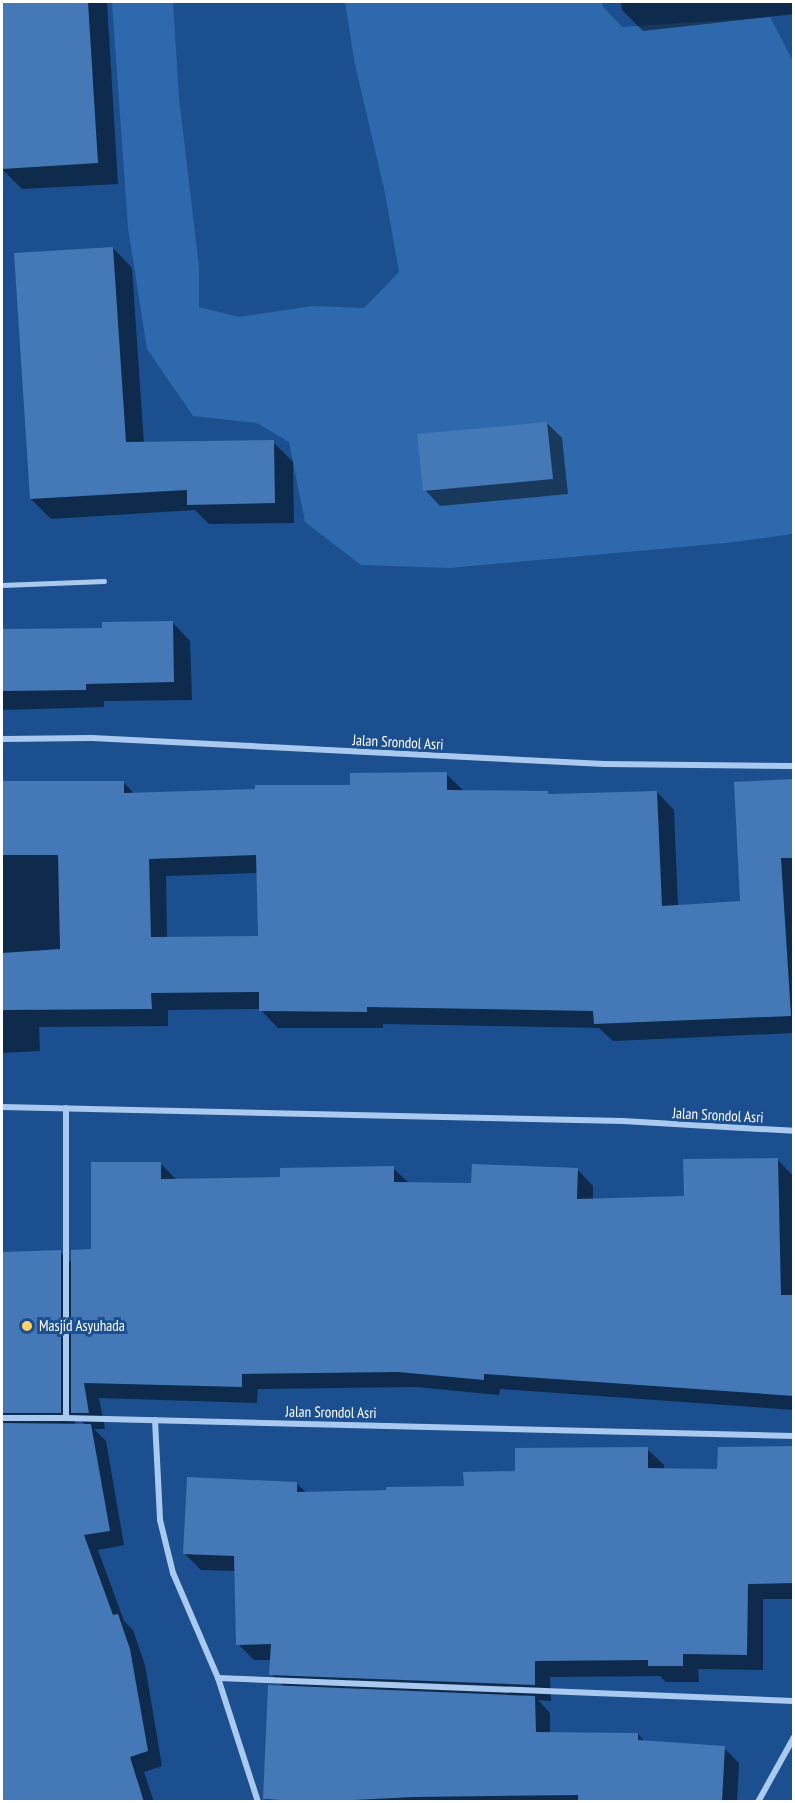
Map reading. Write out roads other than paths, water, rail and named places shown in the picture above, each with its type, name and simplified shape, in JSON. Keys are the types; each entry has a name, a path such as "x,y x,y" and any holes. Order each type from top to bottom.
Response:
{"street":[{"name":"Jalan Srondol Asri","path":"2,739 92,738 604,764 794,766"},
{"name":"Jalan Srondol Asri","path":"2,1107 623,1121 794,1131"},
{"path":"66,1108 66,1418"},
{"name":"Jalan Srondol Asri","path":"2,1418 794,1436"},
{"path":"155,1420 160,1520 173,1573 218,1678 258,1802"},
{"path":"218,1678 794,1701"},
{"path":"758,1802 794,1737"}],"lane":[{"path":"2,585 104,581"}],"place":[{"name":"Masjid Asyuhada","path":"27,1326"}]}
